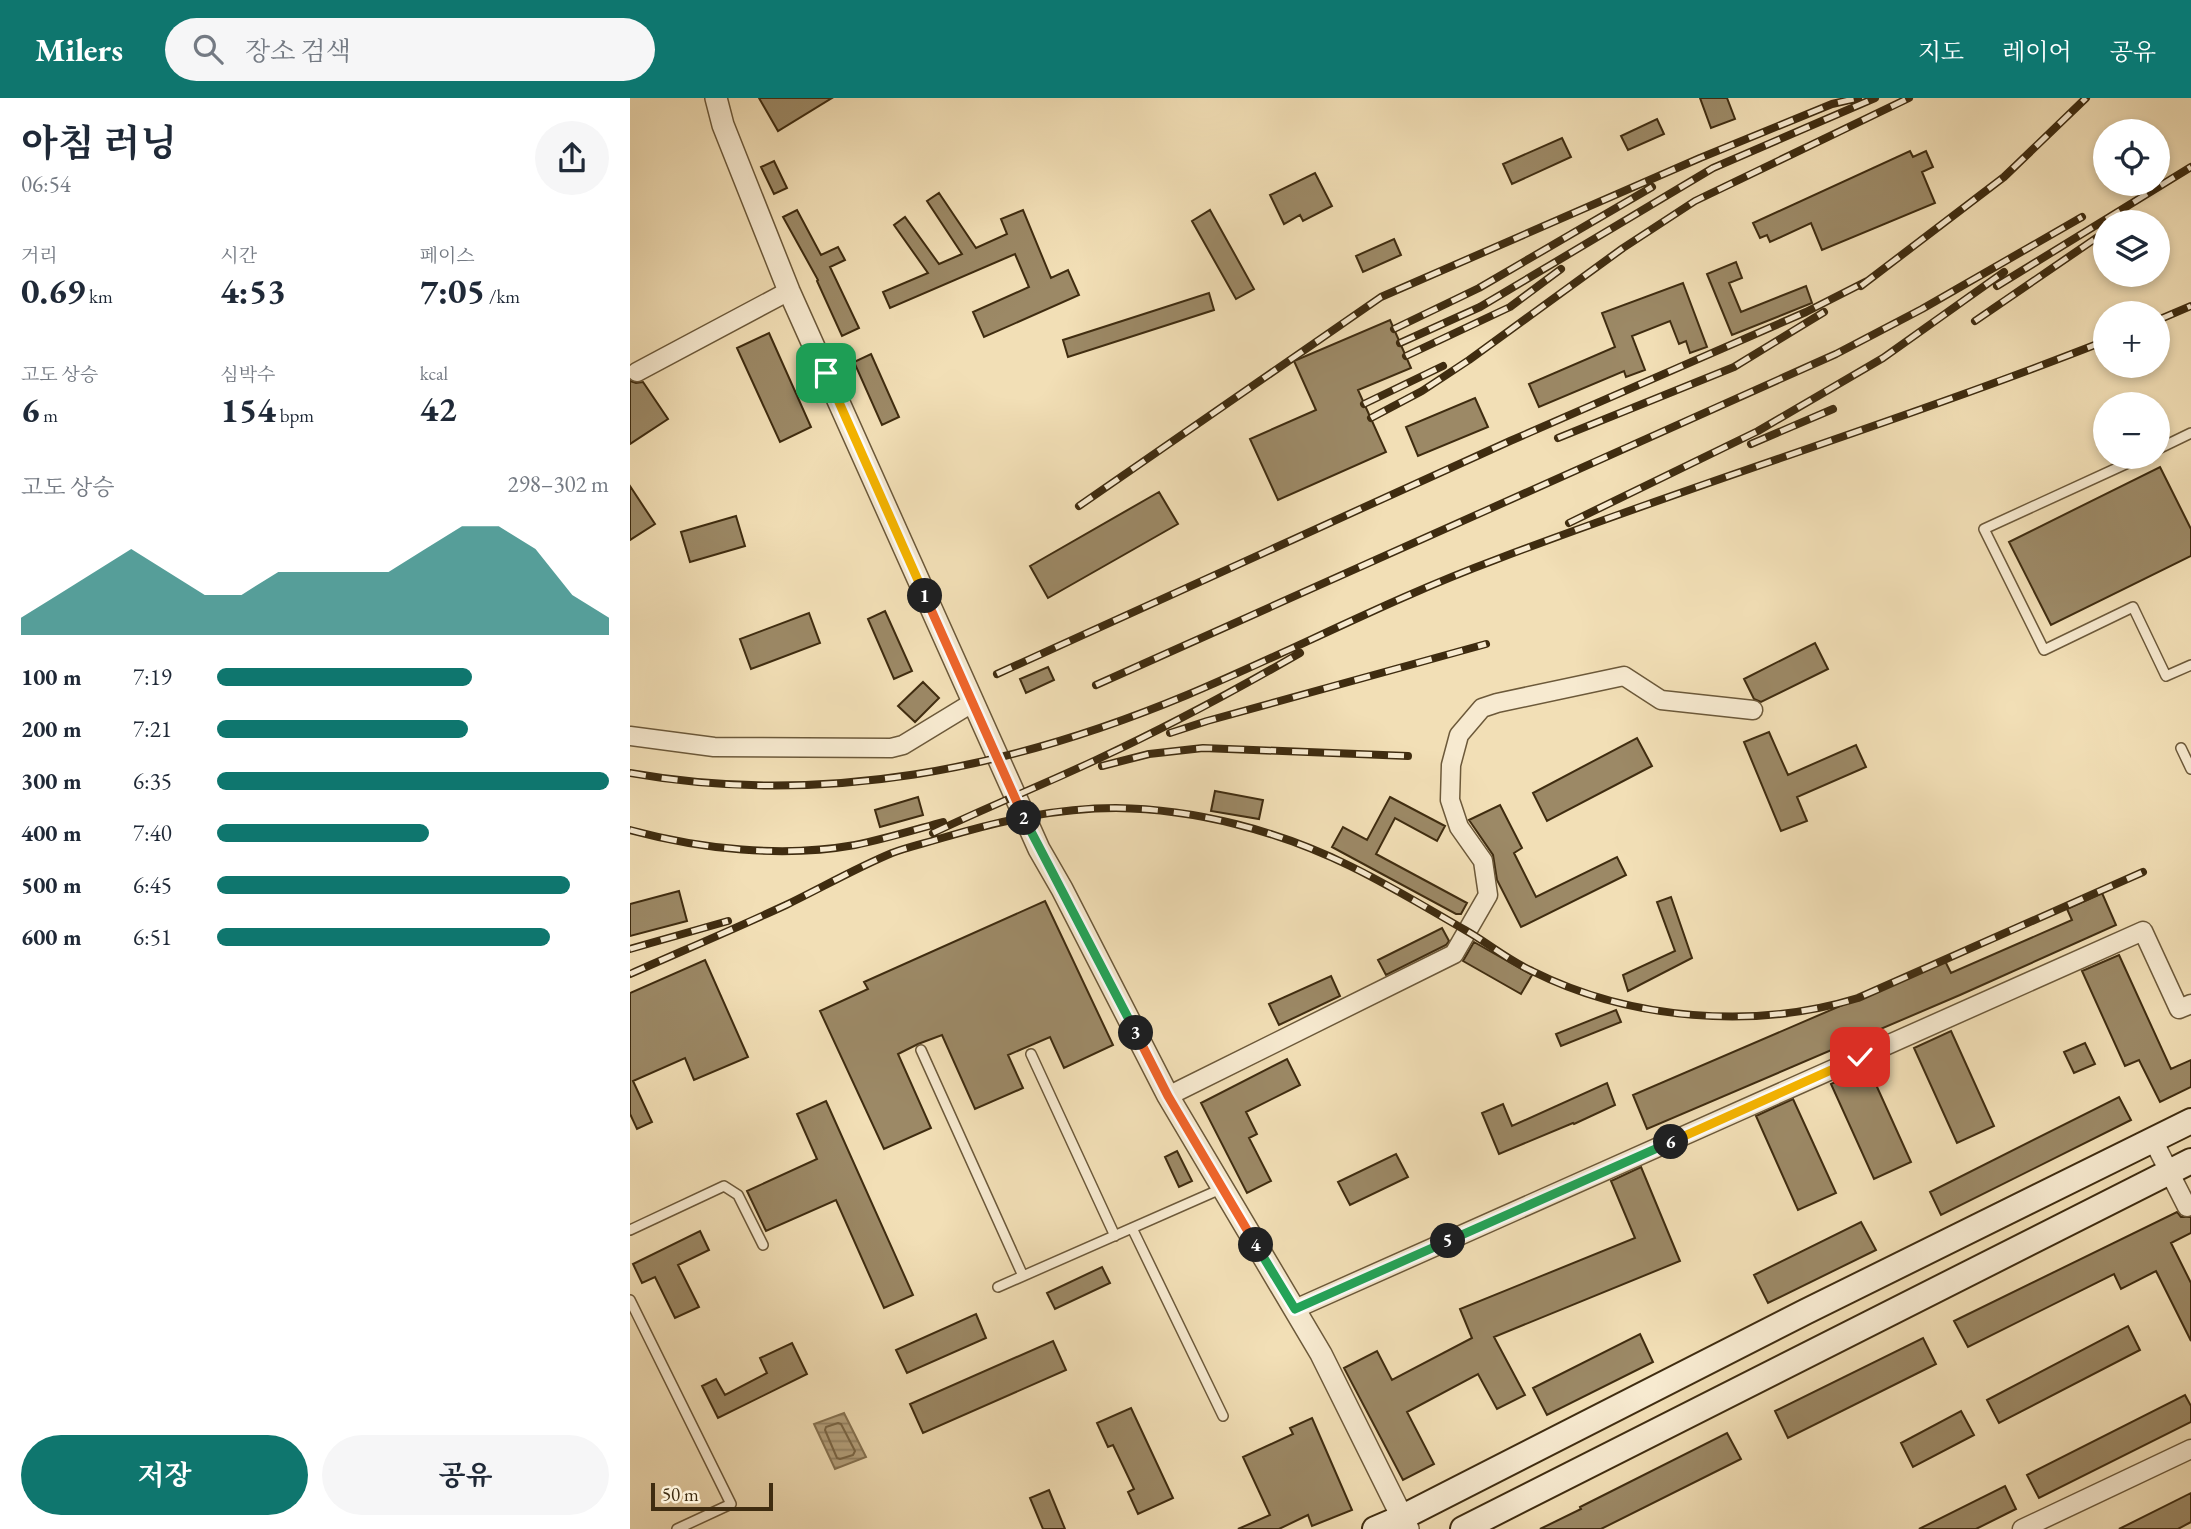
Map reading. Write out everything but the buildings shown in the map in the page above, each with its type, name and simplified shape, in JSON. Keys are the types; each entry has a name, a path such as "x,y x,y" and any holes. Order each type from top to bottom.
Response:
{"main road":[{"path":"1375,1529 1405,1523 1805,1311 2191,1121"},
{"path":"1463,1529 2180,1167"}],"street":[{"path":"716,98 723,125 789,291 1039,849 1168,1096 1343,1395 1405,1523"},
{"path":"637,372 789,291"},
{"path":"1168,1096 1454,954 1488,895 1483,861 1459,827 1450,800 1451,765 1459,735 1482,708 1497,702 1624,676 1661,700 1753,710"},
{"path":"630,736 714,747 891,748 902,745 972,703"},
{"path":"1295,1309 2143,931 2179,1009 2191,1004"},
{"path":"2153,1140 2180,1167 2187,1207"},
{"path":"2022,1529 2191,1449"}],"lane":[{"path":"2170,443 2191,433"},
{"path":"2115,469 1984,529 2044,650 2133,607 2166,676 2191,665"},
{"path":"2181,748 2191,769"},
{"path":"921,1050 1023,1276"},
{"path":"1031,1054 1115,1236"},
{"path":"630,1230 724,1186 738,1195 763,1245"},
{"path":"998,1287 1223,1188"},
{"path":"1132,1228 1223,1416"},
{"path":"630,1300 731,1504 677,1529"}],"water":[{"path":"844,1413 866,1457 835,1469 814,1424"}],"railway":[{"path":"1079,506 1381,297 1700,158 1832,104 1858,98"},
{"path":"1400,343 1480,307 1713,168 1875,98"},
{"path":"1371,418 1422,391 1469,360 1623,248 1695,201 1909,98"},
{"path":"1861,286 2004,177 2086,98"},
{"path":"1997,286 2191,167"},
{"path":"1394,329 1479,288 1652,187"},
{"path":"1096,685 1836,354 1922,309 2082,217"},
{"path":"1975,321 2093,240"},
{"path":"1406,356 1510,307 1561,269"},
{"path":"1569,523 1758,431 1883,358 2004,272"},
{"path":"997,674 1510,441 1806,312 1867,281"},
{"path":"2170,315 2191,306"},
{"path":"1558,438 1734,367 1824,312"},
{"path":"630,773 702,782 773,786 844,783 914,775 1052,743 1187,695 1495,560 2093,346"},
{"path":"1364,404 1443,366"},
{"path":"1751,444 1833,409"},
{"path":"1170,733 1486,644"},
{"path":"933,833 1149,734 1300,653"},
{"path":"1102,766 1149,754 1203,748 1408,756"},
{"path":"630,974 786,905 892,853 1006,821 1094,809 1146,809 1176,813 1236,824 1295,842 1379,881 1523,967 1570,988 1651,1010 1693,1015 1777,1014 1858,998 2143,872"},
{"path":"630,830 713,847 799,851 855,845 943,822"},
{"path":"630,949 728,921"}],"route":[{"path":"826,373 1039,849 1168,1096 1295,1309 1860,1057"}]}
